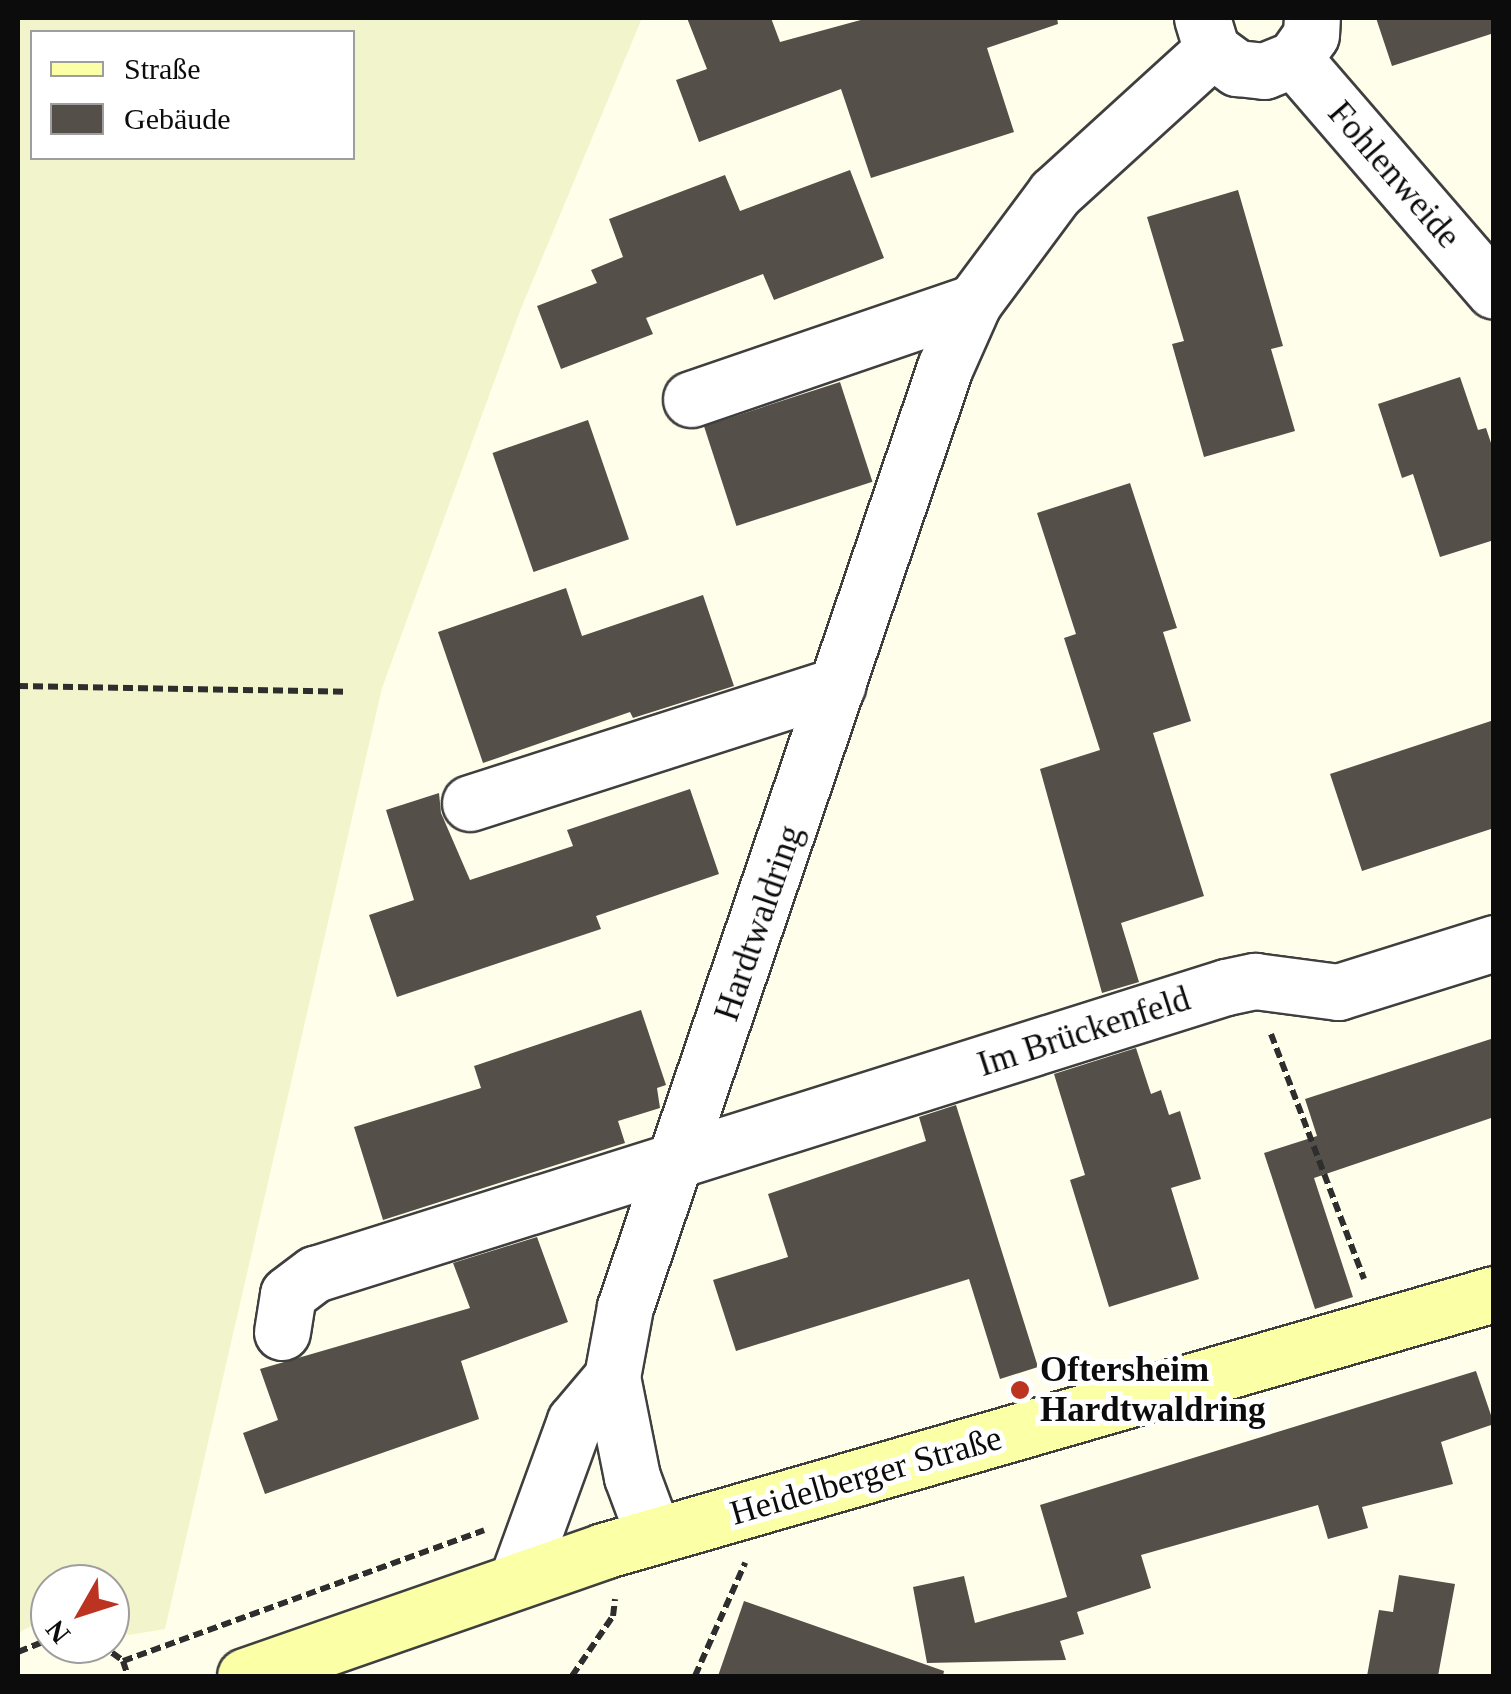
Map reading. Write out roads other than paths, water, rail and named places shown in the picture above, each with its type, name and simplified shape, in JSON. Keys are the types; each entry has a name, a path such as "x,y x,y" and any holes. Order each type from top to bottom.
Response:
{"street":[{"path":"1207,34 1250,70 1303,38"},
{"name":"Hardtwaldring","path":"654,1536 632,1477 612,1378 625,1308 678,1162 930,409 974,302 1026,226 1082,162 1207,34"},
{"name":"Fohlenweide","path":"1303,38 1494,291"},
{"path":"691,399 974,302"},
{"path":"470,803 838,685"},
{"name":"Im Brückenfeld","path":"678,1162 1255,981 1338,992 1494,943"},
{"path":"282,1332 288,1294 315,1274 678,1162"},
{"name":"Heidelberger Straße","path":"245,1676 654,1536 1494,1294"},
{"path":"518,1580 575,1421 612,1378"}],"place":[{"name":"Oftersheim Hardtwaldring","path":"1020,1390"}]}
